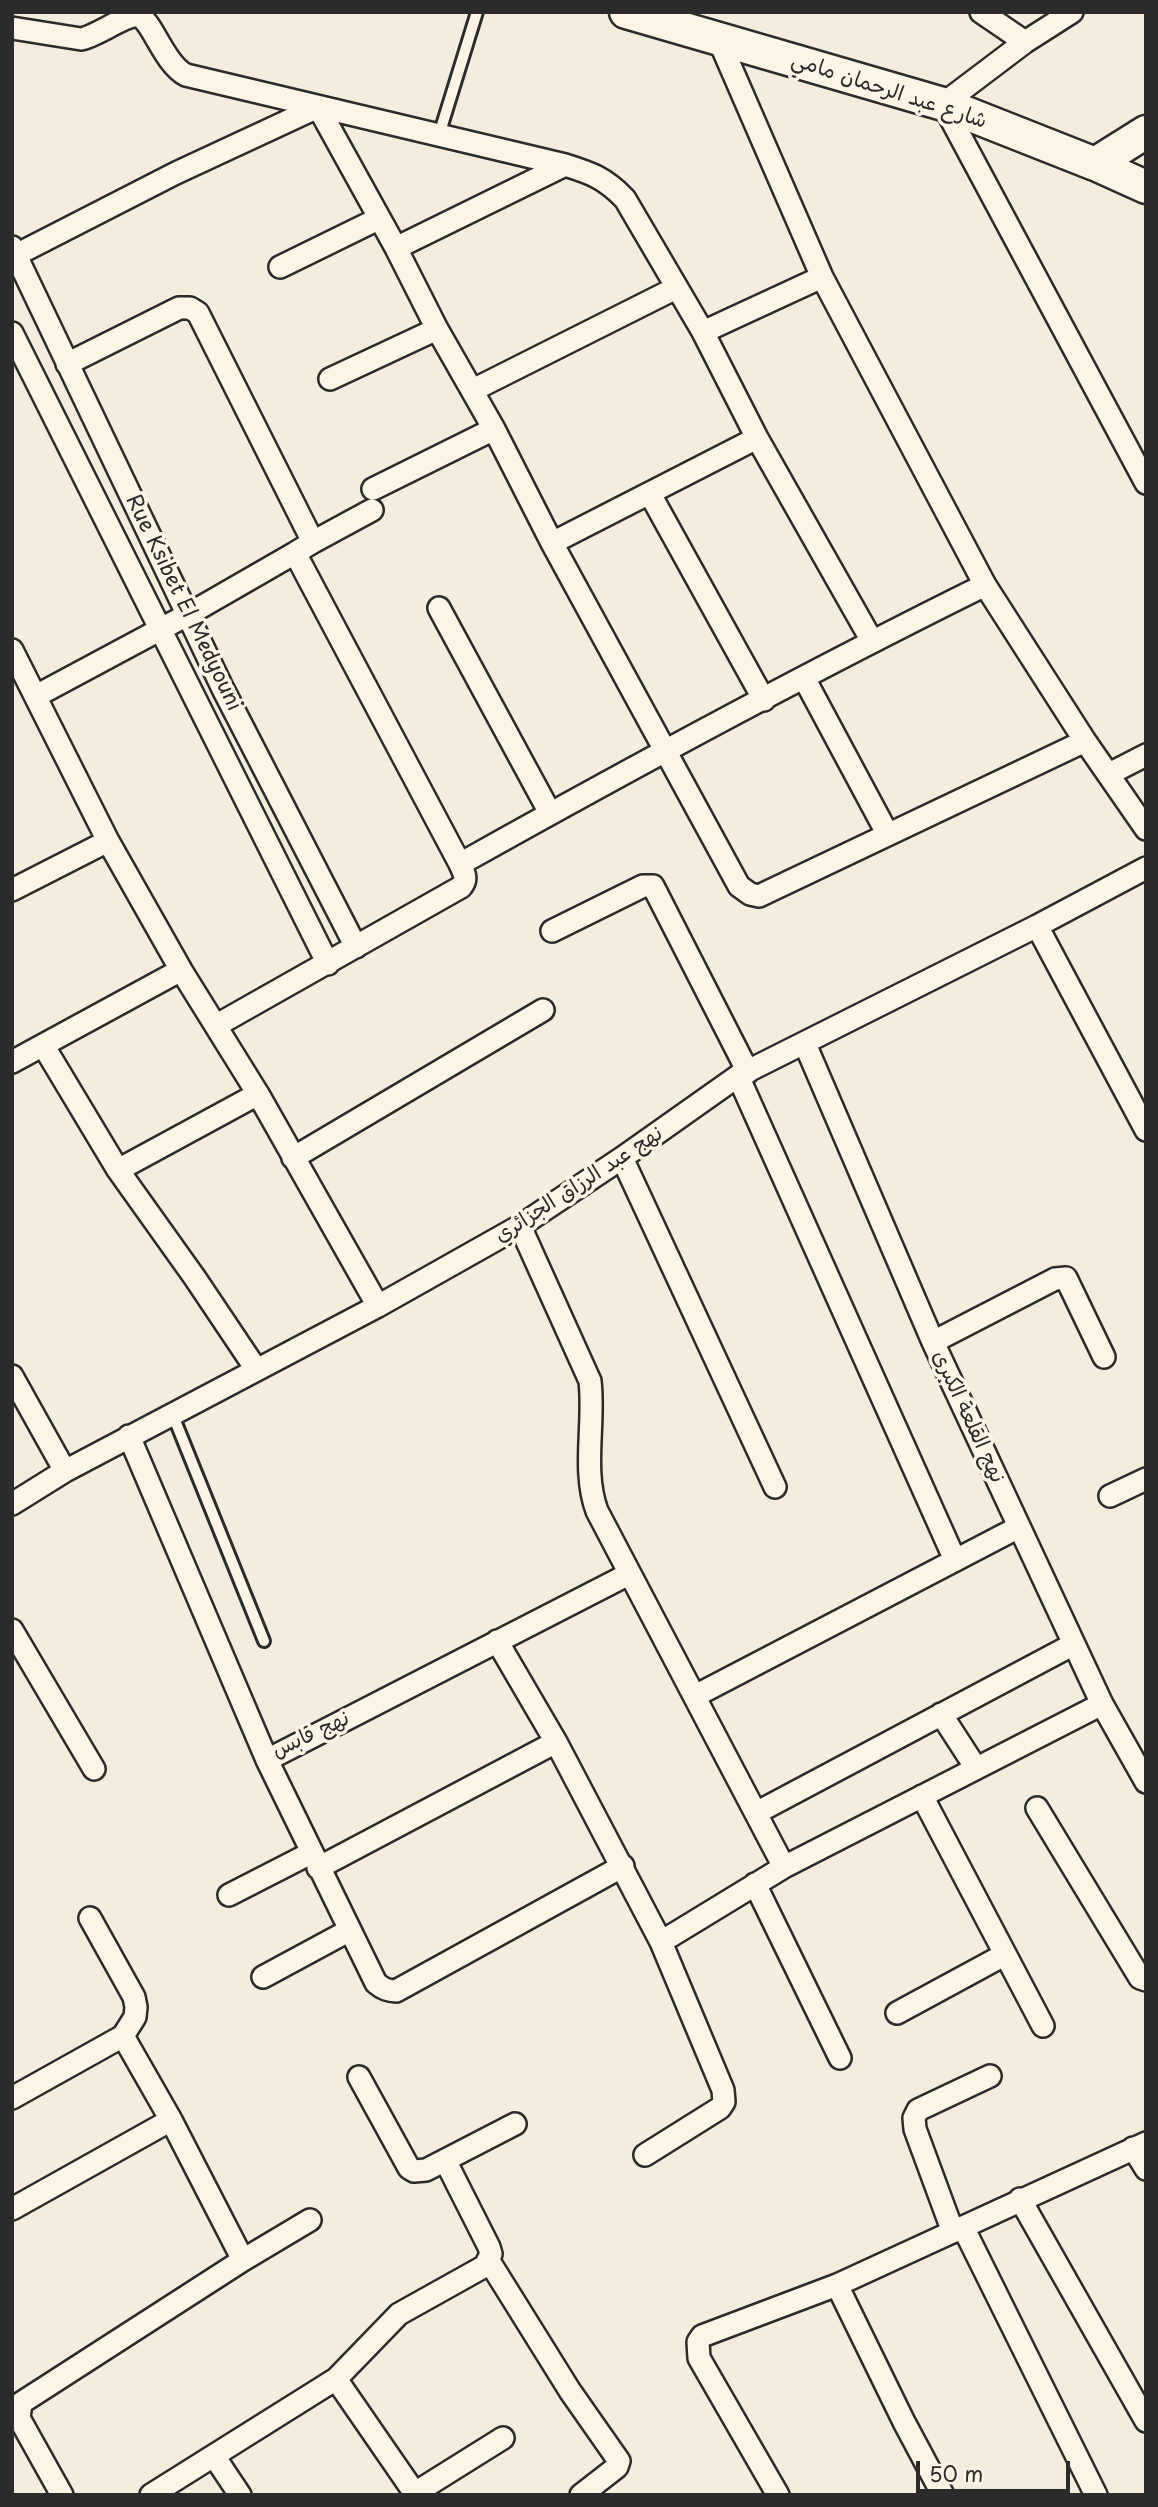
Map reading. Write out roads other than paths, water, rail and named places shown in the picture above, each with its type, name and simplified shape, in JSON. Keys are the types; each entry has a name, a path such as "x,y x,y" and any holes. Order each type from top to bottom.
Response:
{"street":[{"name":"شارع عبد الرحمان مامي","path":"626,12 943,104 1146,187"},
{"path":"981,12 1025,42"},
{"path":"1072,12 1025,42 943,104 1146,483"},
{"path":"12,28 81,39 92,37 130,17 139,16 146,20 170,63 179,71 318,107 565,164 597,175 609,183 625,199 703,332 757,438 872,641"},
{"path":"718,38 822,276 985,584 1085,741 1146,830"},
{"path":"318,107 739,886 759,896 1085,741"},
{"path":"14,253 318,107"},
{"path":"1095,164 1146,132"},
{"path":"396,248 565,164"},
{"path":"280,267 378,219"},
{"name":"Rue Ksibet El Medyouni","path":"14,253 223,689 356,947"},
{"path":"703,332 822,276"},
{"path":"473,390 676,288"},
{"path":"67,364 179,308 190,308 198,313 304,548 465,877 465,883 461,887 217,1025"},
{"path":"330,379 437,329"},
{"name":"Rue Ksibet El Medyouni","path":"12,333 327,964"},
{"path":"36,696 189,614 304,548 372,499 494,429"},
{"path":"552,543 757,438"},
{"path":"650,494 764,700"},
{"path":"460,864 664,750 985,584"},
{"path":"439,608 550,813"},
{"path":"12,650 107,841 181,970 258,1094 378,1306"},
{"path":"804,678 887,833"},
{"path":"1109,774 1146,755"},
{"path":"12,890 107,841"},
{"name":"نهج عبد الرزاق الجزائري","path":"12,1504 65,1471 378,1306 520,1226 743,1074 1146,868"},
{"path":"552,931 643,886 653,886 743,1074 955,1560"},
{"path":"1037,926 1146,1130"},
{"path":"12,1062 181,970"},
{"path":"293,1158 543,1010"},
{"name":"نهج القلعة الكبرى","path":"806,1044 933,1342 1102,1704 1145,1781"},
{"path":"44,1045 118,1170 256,1369"},
{"path":"118,1170 258,1094"},
{"path":"622,1158 775,1487"},
{"path":"520,1226 590,1381 592,1497 629,1574 784,1867"},
{"path":"933,1342 1055,1279 1066,1279 1104,1357"},
{"path":"12,1376 65,1471"},
{"name":"نهج قابس","path":"129,1436 267,1760 629,1574"},
{"path":"1110,1496 1146,1479"},
{"path":"695,1696 1019,1527"},
{"path":"12,1630 94,1769"},
{"path":"497,1641 556,1742 661,1942 723,2090 724,2102 720,2109 645,2155"},
{"path":"756,1813 1074,1644"},
{"path":"661,1942 784,1867 1102,1704"},
{"path":"942,1714 975,1768"},
{"path":"229,1895 315,1861 556,1742"},
{"path":"267,1760 376,1983 389,1991 396,1991 622,1866"},
{"path":"922,1796 1042,2026"},
{"path":"1037,1808 1140,1978 1146,1980"},
{"path":"755,1884 840,2058"},
{"path":"12,2098 123,2036 135,2017 134,1997 90,1918"},
{"path":"263,1977 350,1930"},
{"path":"897,2013 1004,1955"},
{"path":"123,2036 171,2120 243,2260"},
{"path":"990,2076 918,2110 914,2118 915,2130 958,2230 1096,2495"},
{"path":"359,2077 409,2168 420,2172 515,2124"},
{"path":"12,2209 171,2120"},
{"path":"778,2495 699,2358 698,2342 702,2336 837,2285 1139,2145 1146,2169"},
{"path":"445,2160 489,2248 489,2261 570,2391 619,2461 617,2467 581,2495"},
{"path":"1020,2199 1146,2421"},
{"path":"62,2495 19,2418 22,2403 243,2260 310,2220"},
{"path":"151,2495 336,2379 399,2314 485,2266 489,2261"},
{"path":"837,2285 943,2495"},
{"path":"336,2379 415,2494 503,2438"},
{"path":"214,2456 240,2495"}],"lane":[{"path":"439,135 477,12"},
{"path":"172,1413 264,1641"}]}
